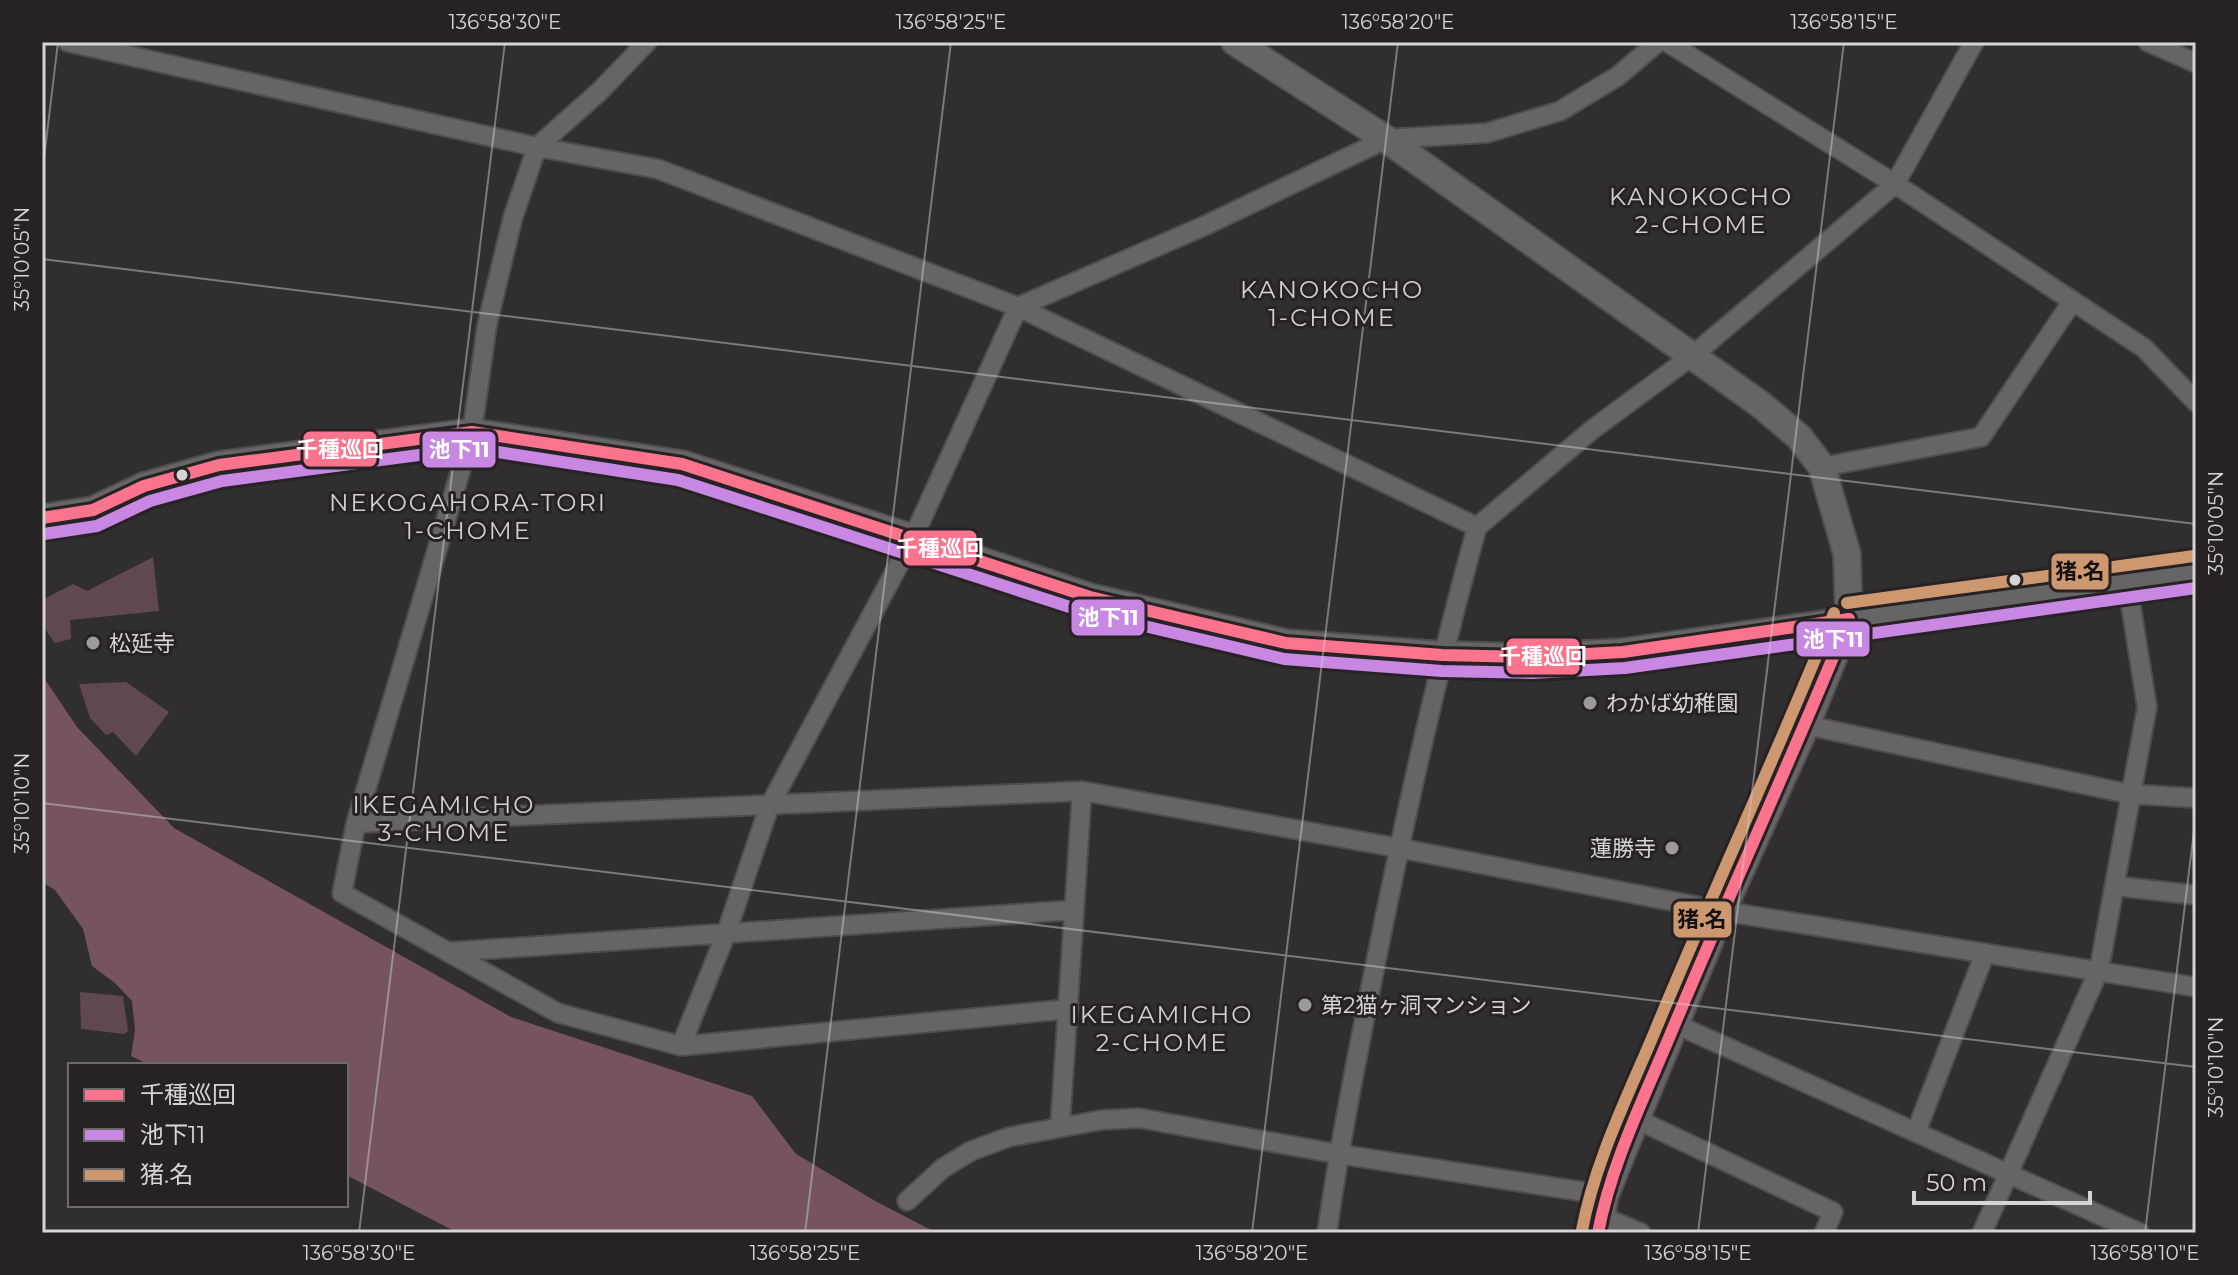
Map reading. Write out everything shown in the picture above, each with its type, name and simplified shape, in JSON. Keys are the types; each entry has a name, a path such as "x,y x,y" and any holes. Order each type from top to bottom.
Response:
{"street":[{"path":"68,42 537,147 658,169 1018,307 1477,527"},
{"path":"647,42 600,91 537,147 513,217 487,325 472,432 356,823 342,893 558,1013 681,1046 1069,1009"},
{"path":"1235,42 1386,139 1760,404 1799,437 1822,467 1847,554 1849,619 1675,1024 1636,1119 1602,1215"},
{"path":"681,1046 727,931 769,807 913,538 1018,307 1204,226 1386,139 1487,133 1560,111 1618,76 1658,42"},
{"path":"1667,42 1895,184 2144,348 2196,402"},
{"path":"1327,1233 1338,1154 1399,848 1442,655 1477,527 1593,429 1692,356 1895,184 1974,42"},
{"path":"2148,42 2196,63"},
{"path":"1822,467 1981,437 2072,302"},
{"path":"42,518 93,510 144,486 219,465 472,432 682,464 1090,597 1286,643 1442,655 1531,657 1623,652 2196,572"},
{"path":"1982,1233 2099,970 2147,707 2127,581"},
{"path":"1806,725 2129,794 2196,798"},
{"path":"356,823 1082,791 1722,911 2196,987"},
{"path":"1060,1127 1082,791"},
{"path":"2115,886 2196,895"},
{"path":"448,952 1074,910"},
{"path":"1916,1132 1985,953"},
{"path":"1675,1024 2140,1233"},
{"path":"907,1201 943,1168 971,1151 1009,1137 1101,1120 1139,1118 1338,1154 1602,1215 1641,1233"},
{"path":"1636,1119 1833,1212 1824,1233"}],"shaded area":[{"path":"153,557 159,611 70,620 71,639 55,643 42,625 42,600 73,584 87,591"},
{"path":"42,675 77,727 174,828 511,1017 752,1096 796,1154 937,1233 458,1233 348,1176 348,1063 146,1063 131,1056 135,1030 132,1001 92,966 83,929 55,890 42,882"},
{"path":"126,682 169,712 136,756 113,732 106,735 90,718 79,684"},
{"path":"80,992 123,996 128,1031 124,1034 81,1029"}],"transit line":[{"name":"千種巡回","path":"42,518 93,510 144,486 219,465 472,432 682,464 1090,597 1286,643 1442,655 1531,657 1623,652 1849,619"},
{"name":"池下11","path":"44,534 97,526 150,501 222,481 472,448 678,480 1085,612 1284,659 1442,671 1532,673 1625,668 2196,588"},
{"name":"猪.名","path":"1847,603 2194,556"},
{"name":"猪.名","path":"1582,1230 1595,1179 1613,1129 1834,613"},
{"name":"千種巡回","path":"1598,1233 1611,1182 1629,1132 1849,619"}],"place":[{"name":"松延寺","path":"93,643"},
{"name":"わかば幼稚園","path":"1590,703"},
{"name":"蓮勝寺","path":"1672,848"},
{"name":"第2猫ヶ洞マンション","path":"1305,1005"}],"district":[{"name":"KANOKOCHO 2-CHOME","path":"1701,211"},
{"name":"KANOKOCHO 1-CHOME","path":"1332,304"},
{"name":"NEKOGAHORA-TORI 1-CHOME","path":"468,517"},
{"name":"IKEGAMICHO 3-CHOME","path":"444,819"},
{"name":"IKEGAMICHO 2-CHOME","path":"1162,1029"}]}
